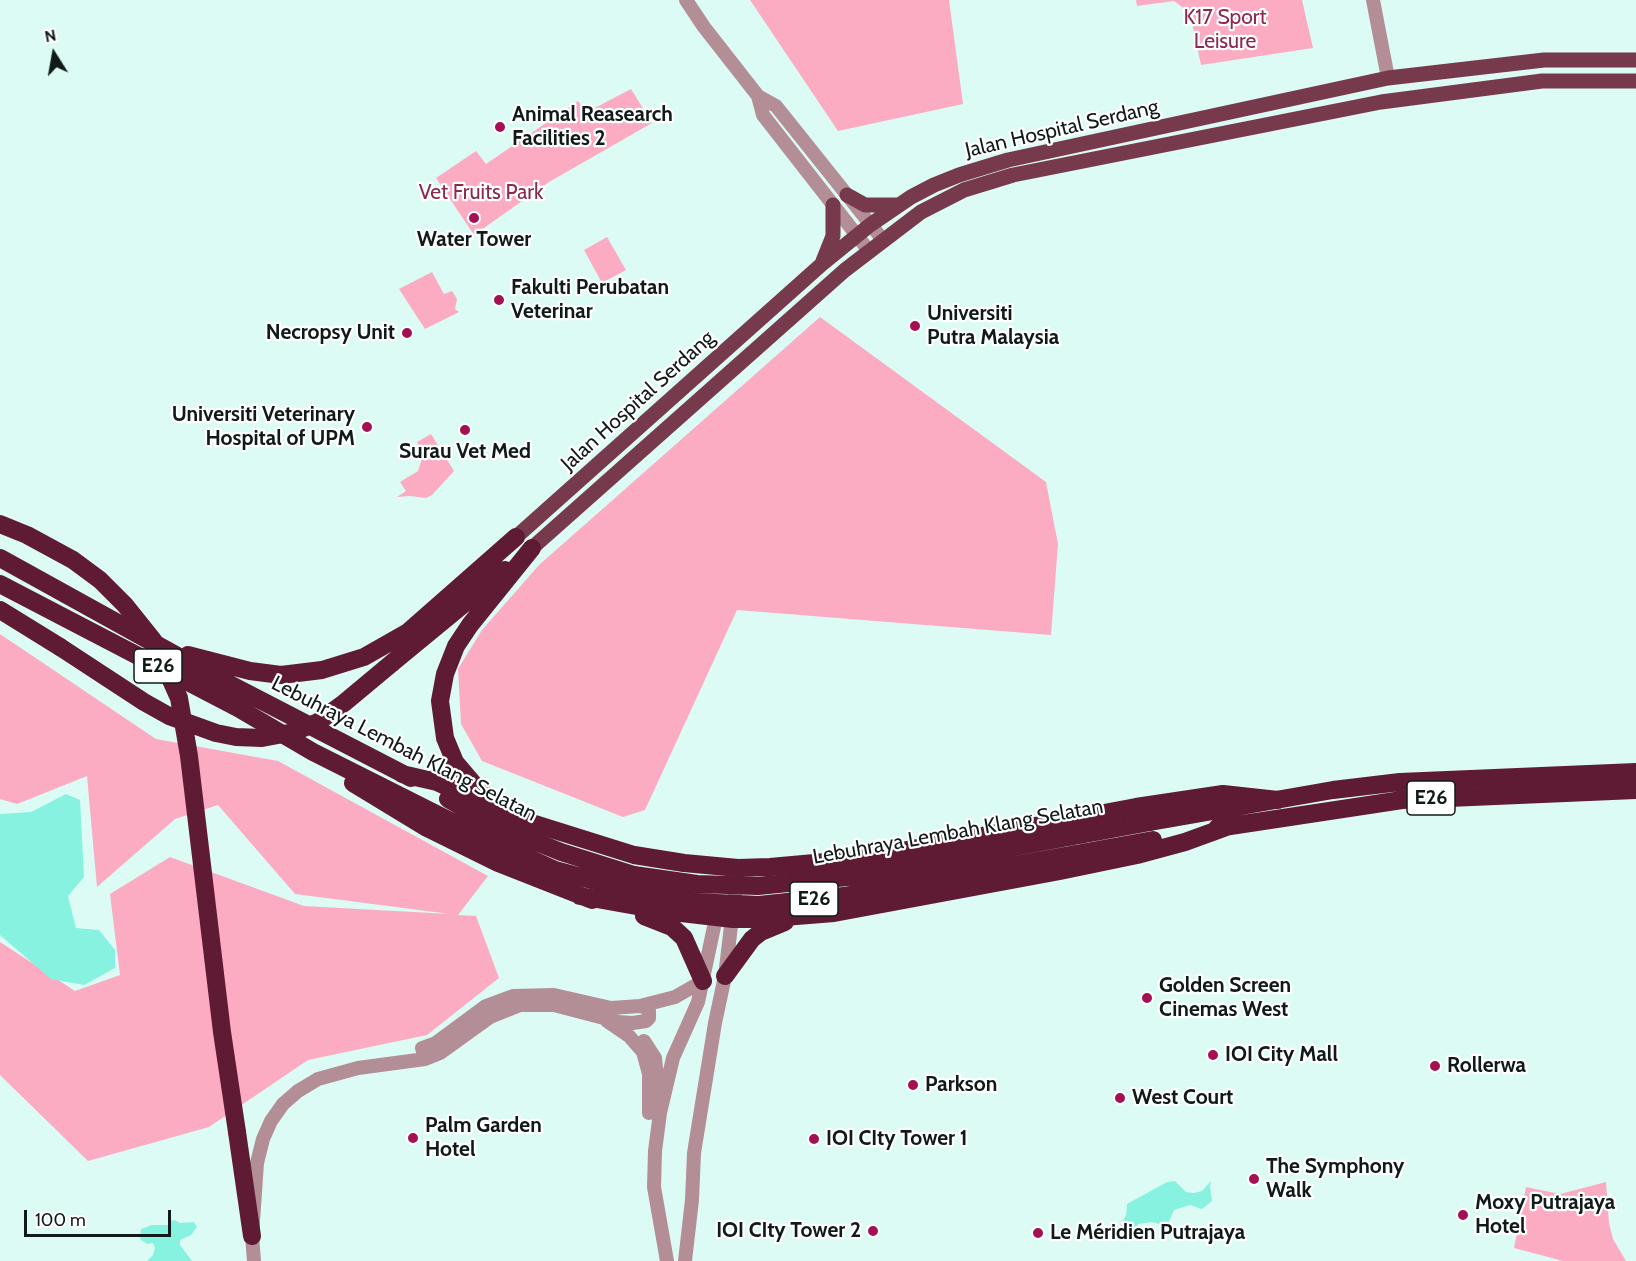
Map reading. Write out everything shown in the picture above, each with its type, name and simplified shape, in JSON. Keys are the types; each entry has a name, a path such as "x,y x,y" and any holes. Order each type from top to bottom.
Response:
{"highway":[{"path":"0,524 27,535 64,555 100,580 125,605 153,640 179,698 189,756 222,1032 252,1236"},
{"path":"166,649 250,671 281,675 322,670 364,657 408,632 516,537"},
{"path":"0,610 169,716 216,733 236,737 262,738 294,732 318,722 532,548"},
{"path":"516,818 478,789 455,762 445,738 440,701 445,674 456,646 532,548"},
{"name":"Lebuhraya Lembah Klang Selatan","path":"0,558 208,673 402,774 486,830 555,870 632,891 694,902 759,905 844,896 1151,831 1278,800 1400,782 1634,771"},
{"name":"Lebuhraya Lembah Klang Selatan","path":"0,584 238,708 313,752 486,830"},
{"path":"313,752 351,782 427,828 498,863 580,896 661,921 672,927 684,938 703,981"},
{"path":"402,774 436,782 516,818 634,855 684,863 731,867 770,867 859,859 1136,807 1223,795 1278,800"},
{"name":"Lebuhraya Lembah Klang Selatan","path":"1151,831 1229,826 1401,800 1636,790"},
{"path":"580,896 664,911 725,918 804,915 867,908 1071,869 1185,842 1229,826"},
{"path":"725,976 752,939 776,925 804,915"}],"main road":[{"name":"Jalan Hospital Serdang","path":"516,537 822,264 870,225 942,182 1008,160 1388,78 1544,60 1636,60"},
{"name":"Jalan Hospital Serdang","path":"532,548 869,251 942,200 964,190 1013,175 1381,102 1542,81 1636,81"},
{"path":"847,195 865,205 900,205"},
{"path":"822,264 834,236 833,205"}],"street":[{"path":"686,0 758,96 776,106 883,240"},
{"path":"1373,0 1388,78"},
{"path":"758,96 763,116 869,251"},
{"path":"685,1261 693,1200 694,1153 725,976 725,918 731,867"},
{"path":"655,1113 673,1058 698,1002 725,918"},
{"path":"254,1261 252,1236 256,1163 271,1121 283,1104 298,1091 334,1073 424,1053 440,1053 490,1017 520,1005 554,1000 611,1008 640,1006 675,997 703,981"},
{"path":"554,1000 619,1022 646,1021 650,1011 640,1006"},
{"path":"603,1018 629,1036 643,1053 655,1113"},
{"path":"619,1022 645,1041 655,1058 659,1080 655,1113 654,1187 667,1261"}],"green space":[{"path":"750,0 949,0 963,104 838,131"},
{"name":"K17 Sport Leisure","path":"1136,0 1302,0 1313,48 1201,65 1190,13 1174,1 1137,6"},
{"name":"Vet Fruits Park","path":"631,89 652,123 549,182 474,235 436,178 476,151 486,164 578,101 587,112"},
{"path":"607,237 626,270 602,283 584,250"},
{"path":"432,272 444,294 452,291 457,299 455,309 459,312 425,329 399,289"},
{"path":"820,317 1046,482 1058,544 1051,635 737,610 645,810 623,817 482,761 461,724 458,669 482,630 539,565"},
{"path":"431,434 454,471 432,495 426,498 397,497 406,491 400,482 418,471 425,449 420,448 417,442"},
{"path":"0,634 156,739 278,761 488,876 458,915 476,916 499,978 427,1035 308,1060 209,1127 88,1161 0,1075 0,942 75,991 120,975 110,894 170,857 304,906 450,914 295,894 218,805 175,819 97,887 87,776 17,804 0,799"},
{"path":"1606,1182 1609,1223 1613,1239 1626,1261 1563,1261 1514,1248 1526,1187 1560,1194"}],"shaded area":[{"path":"66,794 80,800 84,877 68,896 76,928 99,930 115,950 115,968 84,985 51,979 0,935 0,814 31,812"},
{"path":"1175,1181 1186,1192 1194,1193 1202,1191 1211,1181 1212,1201 1202,1209 1190,1205 1174,1210 1168,1224 1152,1222 1138,1224 1137,1235 1133,1239 1126,1240 1119,1237 1115,1229 1121,1225 1126,1215 1127,1204 1167,1182"},
{"path":"175,1220 180,1223 194,1222 197,1227 191,1235 180,1240 180,1245 192,1261 147,1261 153,1255 155,1248 153,1243 147,1244 140,1239 141,1229 152,1225 168,1225 170,1221"}],"place":[{"name":"Animal Reasearch Facilities 2","path":"500,127"},
{"name":"Water Tower","path":"474,218"},
{"name":"Fakulti Perubatan Veterinar","path":"499,300"},
{"name":"Universiti Putra Malaysia","path":"915,326"},
{"name":"Necropsy Unit","path":"407,333"},
{"name":"Universiti Veterinary Hospital of UPM","path":"367,427"},
{"name":"Surau Vet Med","path":"465,430"},
{"name":"Golden Screen Cinemas West","path":"1147,998"},
{"name":"IOI City Mall","path":"1213,1055"},
{"name":"Rollerwa","path":"1435,1066"},
{"name":"Parkson","path":"913,1085"},
{"name":"West Court","path":"1120,1098"},
{"name":"Palm Garden Hotel","path":"413,1138"},
{"name":"IOI CIty Tower 1","path":"814,1139"},
{"name":"The Symphony Walk","path":"1254,1179"},
{"name":"Moxy Putrajaya Hotel","path":"1463,1215"},
{"name":"IOI CIty Tower 2","path":"873,1231"},
{"name":"Le Méridien Putrajaya","path":"1038,1233"}]}
